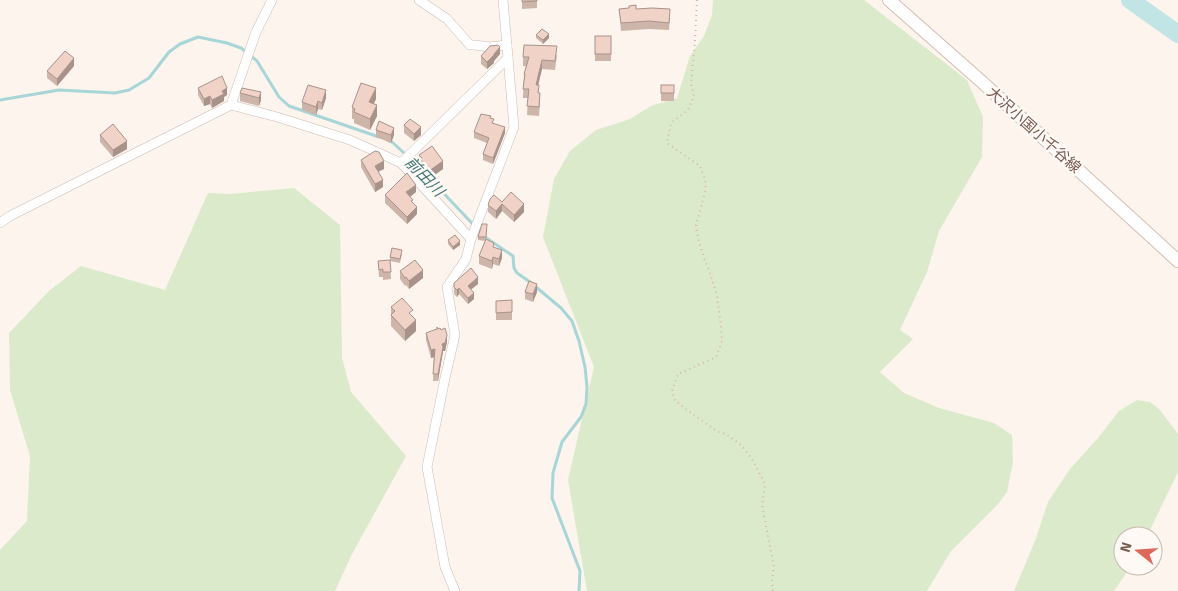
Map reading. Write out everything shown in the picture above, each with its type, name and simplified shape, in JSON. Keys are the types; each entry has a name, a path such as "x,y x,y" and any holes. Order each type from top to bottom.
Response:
{"main road":[{"name":"大沢小国小千谷線","path":"889,0 1178,261"}],"street":[{"path":"231,105 256,32 272,0"},
{"path":"419,0 447,19 470,45 489,47 507,45"},
{"path":"455,591 445,567 428,467 455,335 447,287 466,259 471,240 514,127 503,0"},
{"path":"401,163 508,58"},
{"path":"0,223 10,216 231,105 350,140 401,163 471,240"}],"path":[{"path":"697,0 696,41 691,84 694,96 688,110 671,123 667,142 700,166 705,180 706,189 696,225 700,246 717,296 722,341 716,357 678,374 672,391 674,399 683,407 718,432 726,434 741,445 752,459 765,484 762,505 774,567 773,591"}],"green space":[{"path":"713,0 864,0 967,80 983,117 982,157 939,231 927,272 900,330 913,339 880,372 904,393 939,408 994,423 1012,435 1013,462 1007,492 998,504 951,551 927,591 587,591 568,480 594,367 543,237 554,179 570,151 596,130 630,119 651,106 677,98 690,56 704,36 712,15"},
{"path":"294,188 340,225 342,358 351,392 406,456 351,556 335,591 0,591 0,550 27,521 30,456 10,390 9,333 49,291 81,266 165,290 208,193 230,194"},
{"path":"1137,400 1150,402 1160,410 1178,434 1178,472 1152,526 1113,526 1113,576 1124,576 1114,591 1014,591 1035,541 1048,502 1070,469 1119,411"}],"building":[{"path":"522,0 537,0 537,1 522,2"},
{"path":"636,5 636,9 670,9 669,23 649,21 621,23 619,9"},
{"path":"542,29 549,34 543,40 536,35"},
{"path":"595,36 611,36 611,54 595,54"},
{"path":"498,45 500,47 487,62 481,56 490,46"},
{"path":"524,45 557,46 555,61 542,60 536,85 539,85 539,107 527,106 529,89 523,89 524,74 529,57 523,57"},
{"path":"65,51 74,58 57,79 47,71"},
{"path":"222,76 227,88 222,91 224,94 212,100 210,96 204,99 198,88"},
{"path":"361,83 376,88 369,102 377,105 370,119 354,112 355,109 352,107"},
{"path":"308,85 326,90 322,103 318,101 316,107 302,102"},
{"path":"661,85 674,85 674,93 661,93"},
{"path":"242,88 261,92 259,98 240,93"},
{"path":"481,114 491,116 490,118 494,119 492,123 505,127 493,158 483,154 489,138 474,132"},
{"path":"410,119 421,127 414,134 404,125"},
{"path":"379,121 394,128 391,135 376,130"},
{"path":"113,124 127,141 113,150 100,135"},
{"path":"432,146 443,161 429,171 419,155"},
{"path":"375,151 379,152 384,161 375,166 383,180 375,184 361,160"},
{"path":"407,173 416,185 406,192 417,207 407,217 385,195"},
{"path":"511,192 524,204 514,215 502,204 496,211 488,205 494,195 502,202"},
{"path":"482,224 487,224 486,237 478,237"},
{"path":"455,235 460,241 453,247 448,240"},
{"path":"486,239 494,243 493,247 502,250 499,259 493,257 492,261 479,256"},
{"path":"392,248 402,250 400,259 390,257"},
{"path":"390,260 391,272 383,272 383,269 379,270 378,261"},
{"path":"415,260 423,270 409,281 400,271"},
{"path":"471,268 478,277 468,286 474,293 468,298 459,288 457,290 454,287 454,283"},
{"path":"529,281 537,284 533,294 525,292"},
{"path":"402,298 413,310 409,313 416,320 405,330 391,315 395,311 391,307"},
{"path":"512,300 512,312 496,313 496,301"},
{"path":"437,327 441,330 445,328 447,335 445,343 442,344 438,374 433,374 435,349 431,350 426,333 437,329"}],"waterway":[{"path":"1130,0 1178,34"},
{"name":"前田川","path":"0,100 59,90 115,93 129,90 149,78 169,52 180,44 198,37 241,48 257,61 279,97 289,106 379,137"},
{"name":"前田川","path":"389,141 415,163 485,237 513,256 514,268 517,273 561,308 572,321 585,367 586,404 581,417 562,442 553,473 552,498 580,571 579,591"}]}
